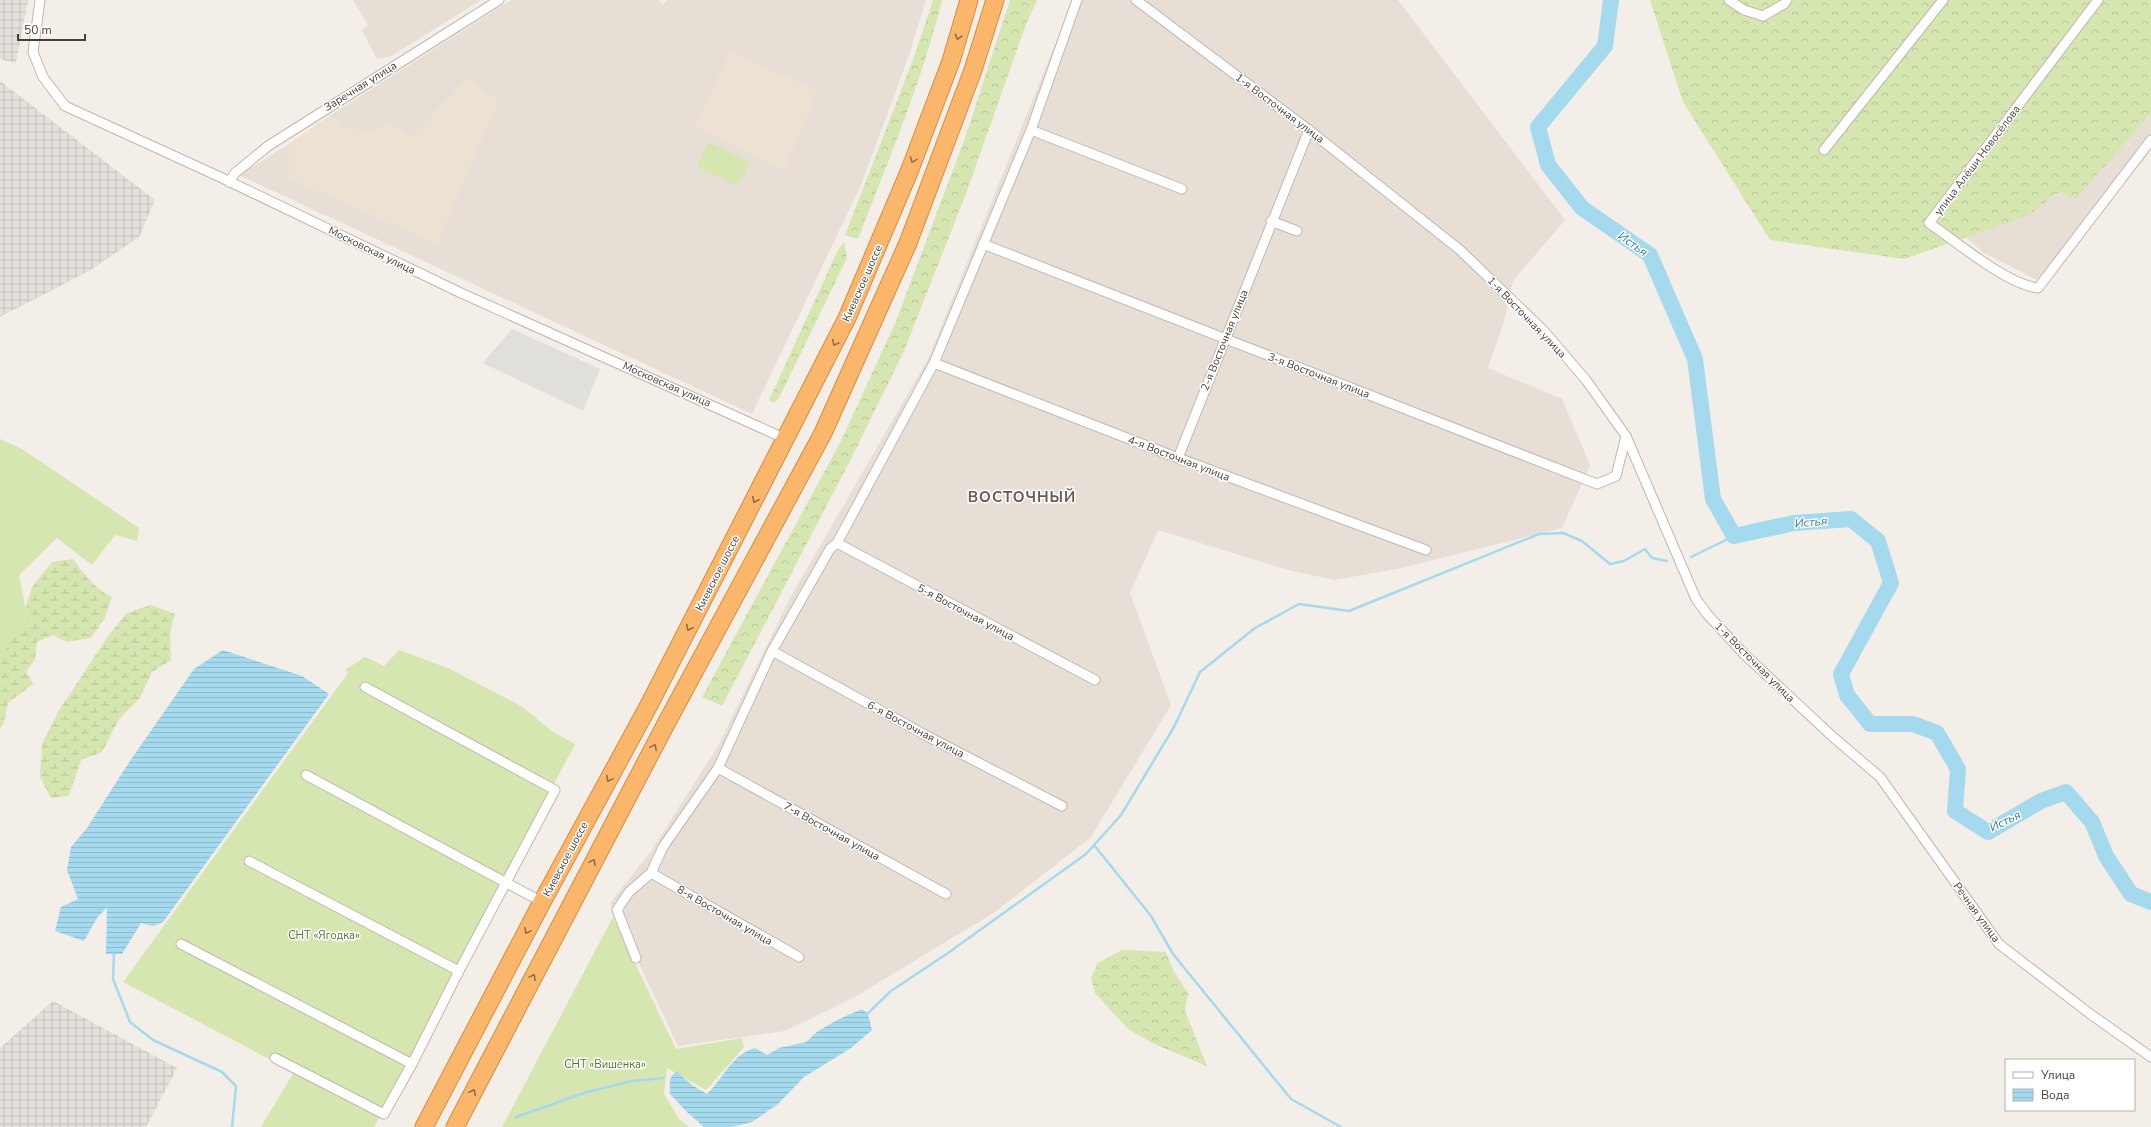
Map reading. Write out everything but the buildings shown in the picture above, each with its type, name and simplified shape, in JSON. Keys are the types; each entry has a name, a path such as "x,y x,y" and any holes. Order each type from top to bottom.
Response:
{"highway":[{"name":"Киевское шоссе","path":"424,1127 542,902 649,705 847,318 875,254 950,61 969,0"},
{"path":"455,1127 668,720 823,432 900,262 973,70 995,0"},
{"path":"875,254 890,244 897,247 900,262"}],"street":[{"name":"Московская улица","path":"40,0 33,52 43,77 65,106 229,182 461,293 786,439"},
{"name":"Заречная улица","path":"229,182 235,173 278,139 499,0"},
{"path":"636,958 617,910 629,892 651,873 663,847 718,768 772,651 830,549 837,543 934,363 1031,130 1077,0"},
{"name":"1-я Восточная улица","path":"1136,0 1309,130 1460,250 1543,330 1586,380 1626,436 1696,599 1707,614 1744,654 1833,737"},
{"path":"1730,1 1744,10 1763,16 1784,4 1787,0"},
{"path":"1824,150 1943,0"},
{"name":"улица Алёши Новосёлова","path":"2098,0 1929,223 2004,275 2029,287 2038,288 2151,140"},
{"path":"1031,130 1182,189"},
{"name":"2-я Восточная улица","path":"1178,458 1271,221 1309,130"},
{"path":"1271,221 1297,231"},
{"name":"3-я Восточная улица","path":"983,244 1598,484 1616,476 1626,436"},
{"name":"4-я Восточная улица","path":"934,363 1178,458 1426,550"},
{"name":"5-я Восточная улица","path":"837,543 1095,680"},
{"name":"6-я Восточная улица","path":"772,651 929,737 1062,806"},
{"path":"275,1058 384,1114 412,1064 459,971 555,790 365,688"},
{"name":"Речная улица","path":"1833,737 1880,777 1999,944 2089,1013 2151,1057"},
{"name":"7-я Восточная улица","path":"718,768 946,894"},
{"path":"306,775 542,902"},
{"path":"249,861 459,971"},
{"name":"8-я Восточная улица","path":"651,873 799,957"},
{"path":"182,944 412,1064"}],"shaded area":[{"path":"0,0 28,0 16,63 0,59"},
{"path":"353,0 481,0 390,57 377,59 362,30 368,25"},
{"path":"511,0 658,0 663,5 667,0 926,0 907,61 861,185 752,414 239,175 289,144 290,178 437,243 498,101 469,78 411,138 394,125 368,132 350,129 329,116"},
{"path":"1073,0 1398,0 1565,220 1513,281 1504,321 1488,368 1562,399 1590,465 1562,528 1402,568 1334,580 1288,570 1158,530 1130,593 1171,705 1091,837 995,912 855,997 785,1031 678,1046 610,903 651,851 718,746 790,598 928,359"},
{"path":"2151,0 2151,150 2078,243 2037,280 1983,252 1940,216"},
{"path":"731,51 818,92 784,170 694,126"},
{"path":"469,78 499,101 437,243 289,178 289,144 329,116 350,129 368,132 394,125 411,138"},
{"path":"0,81 155,200 139,237 89,271 0,317"},
{"path":"512,329 600,369 583,411 483,363"},
{"path":"53,1001 177,1068 146,1127 0,1127 0,1048"}],"green space":[{"path":"933,0 942,0 925,61 904,121 858,239 845,235 914,57"},
{"path":"1010,0 1037,0 1025,27 967,191 904,351 852,457 722,706 702,697 841,441 896,321 965,138"},
{"path":"1650,0 2151,0 2151,113 2075,200 2060,191 2027,216 1904,259 1770,240 1683,102"},
{"path":"708,142 750,162 738,186 697,167"},
{"path":"844,242 847,258 779,398 774,403 769,400 838,250"},
{"path":"0,439 22,449 139,528 137,541 115,535 92,565 57,538 19,575 28,621 0,657"},
{"path":"73,559 86,576 100,590 112,597 104,619 91,638 67,642 53,635 37,642 35,659 26,672 33,684 8,703 3,725 0,728 0,656 24,613 32,587 52,562"},
{"path":"151,605 175,614 170,633 171,660 152,672 139,699 119,719 102,752 81,760 69,796 51,798 40,777 42,744 58,712 108,636 127,613"},
{"name":"СНТ «Ягодка»","path":"399,650 448,668 521,706 553,732 575,744 374,1127 261,1127 294,1072 123,982 348,673 345,670 365,657 384,666"},
{"name":"СНТ «Вишенка»","path":"613,917 676,1049 742,1038 744,1047 706,1090 667,1068 664,1094 679,1119 689,1127 502,1127"},
{"path":"1122,950 1166,952 1173,970 1188,993 1185,1011 1207,1066 1152,1043 1128,1029 1095,993 1091,978 1098,963"}],"water":[{"path":"223,650 302,676 329,694 163,922 153,926 141,923 122,954 106,954 107,907 97,918 84,941 55,931 61,907 78,899 67,870 71,847 87,828 130,761 194,669"},
{"path":"862,1009 868,1014 872,1030 851,1048 804,1077 778,1104 752,1122 732,1127 704,1127 670,1094 671,1078 674,1073 677,1072 692,1085 707,1094 734,1061 747,1051 755,1048 767,1055 779,1048 806,1042 818,1031 839,1019"}],"waterway":[{"name":"Истья","path":"1611,0 1605,46 1538,127 1548,165 1582,208 1650,255 1695,359 1713,499 1734,536 1794,523 1851,519 1878,541 1891,583 1841,674 1847,695 1870,724 1913,724 1937,733 1958,769 1955,811 1988,832 2041,801 2066,792 2092,822 2106,856 2131,894 2151,902"},
{"path":"866,1015 891,991 948,953 1086,854 1121,815 1174,727 1200,672 1255,628 1299,604 1349,611 1539,534 1563,533 1582,541 1610,564 1624,561 1645,549 1652,558 1667,561"},
{"path":"1691,557 1734,536"},
{"path":"1094,845 1151,916 1173,954 1291,1099 1341,1127"},
{"path":"114,954 113,979 130,1022 153,1040 222,1072 236,1086 232,1127"},
{"path":"516,1117 587,1092 632,1081 663,1078"}],"district":[{"name":"ВОСТОЧНЫЙ","path":"1022,497"}]}
